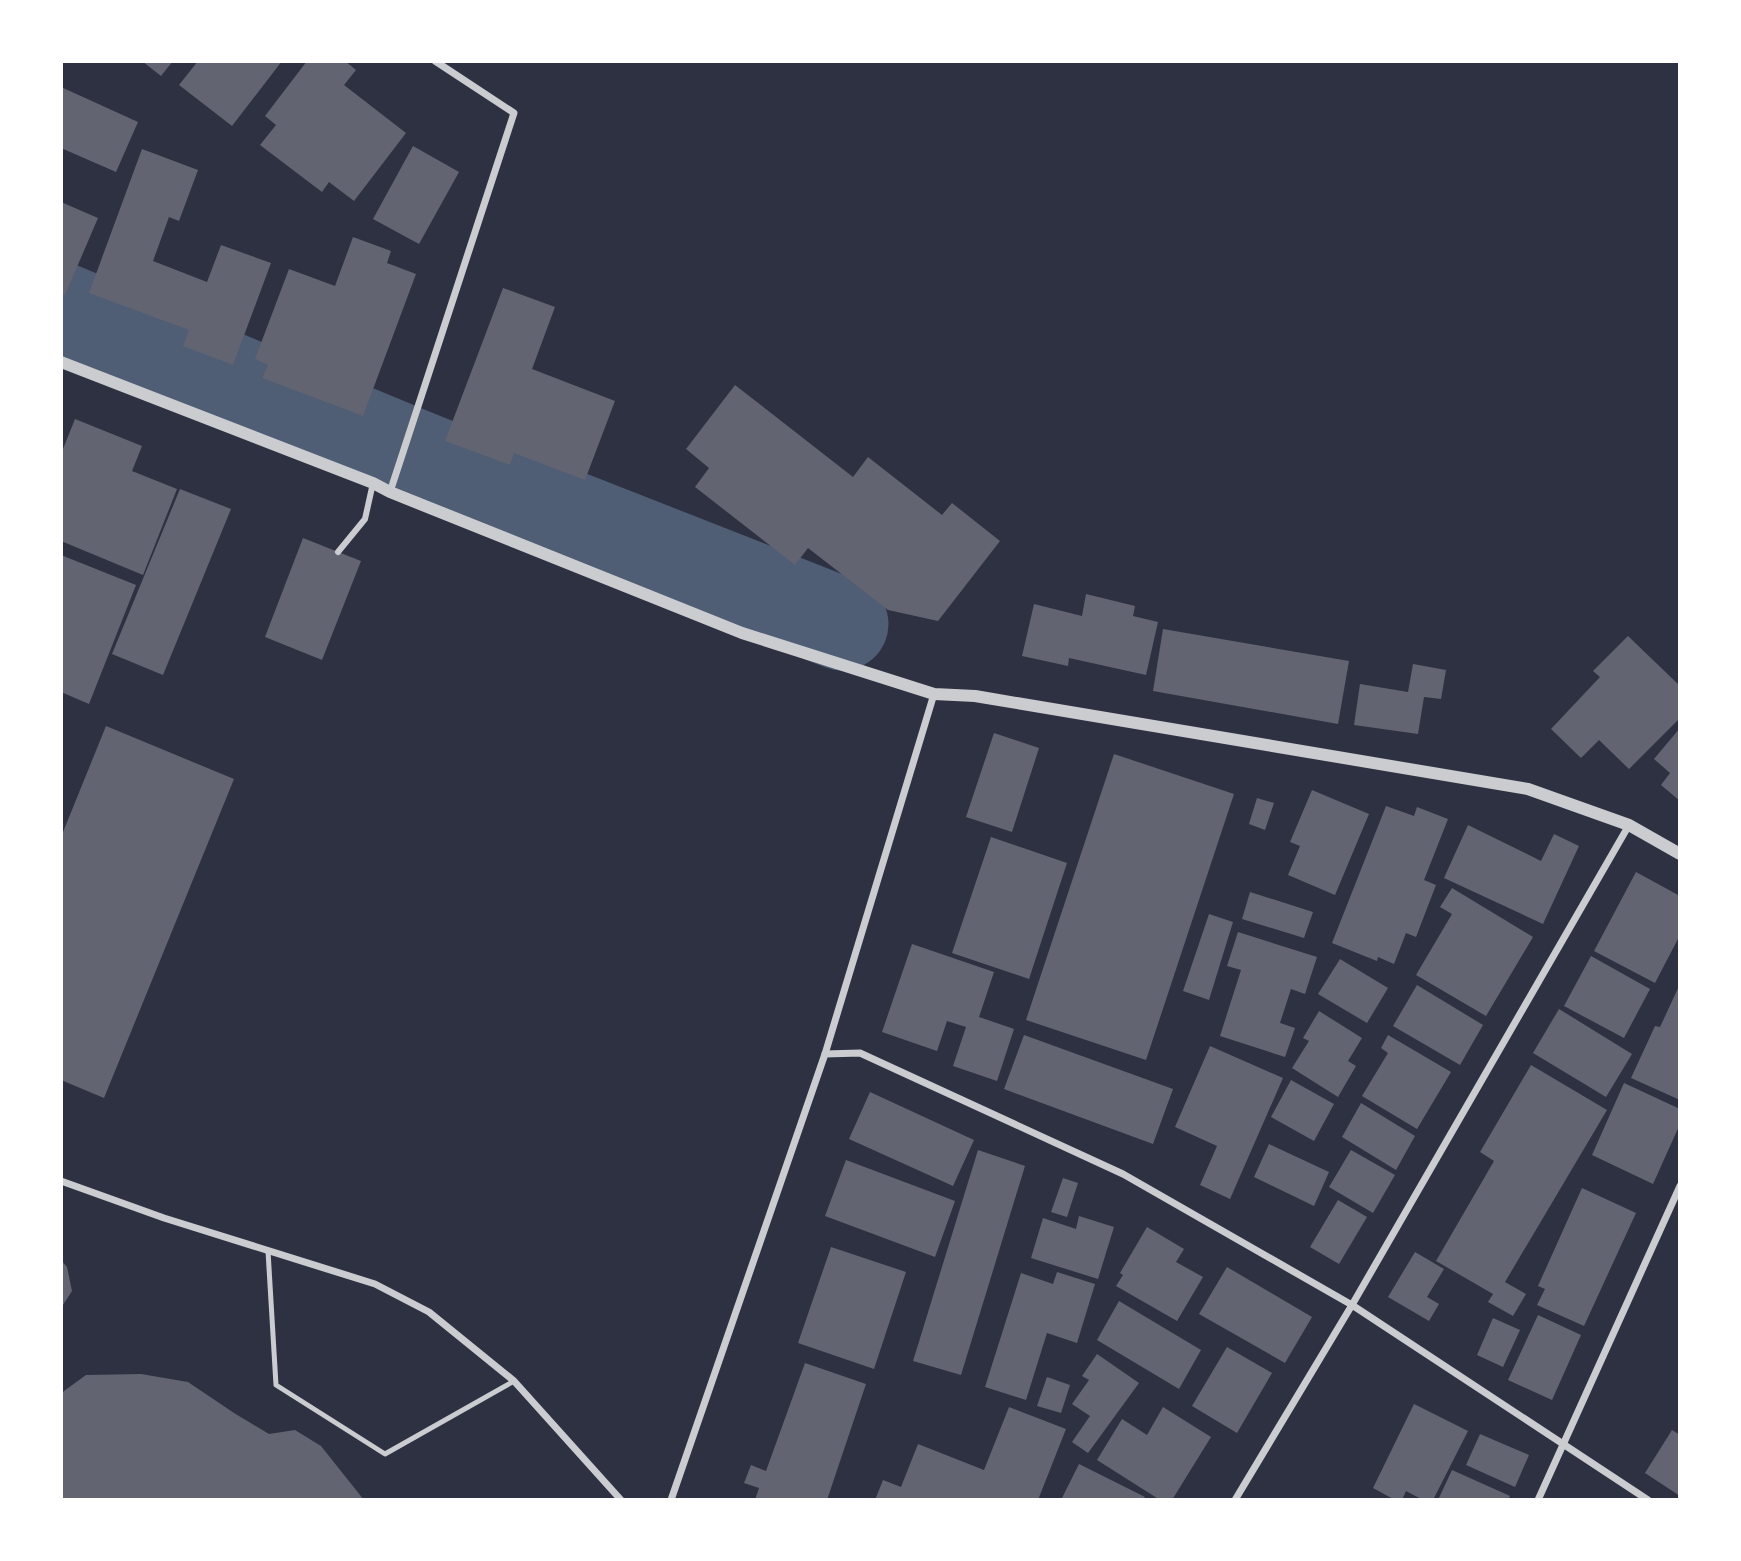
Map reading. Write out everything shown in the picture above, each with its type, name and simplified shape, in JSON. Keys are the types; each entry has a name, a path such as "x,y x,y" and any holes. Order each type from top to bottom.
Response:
{"street":[{"path":"390,492 514,113 435,61"},
{"path":"61,362 373,483 742,633 934,694 975,696 1528,789 1629,825 1680,853"},
{"path":"338,552 365,519 373,483"},
{"path":"671,1500 825,1054 934,694"},
{"path":"1235,1500 1352,1305 1629,825"},
{"path":"825,1054 860,1052 1123,1174 1352,1305 1648,1500"},
{"path":"61,1181 164,1218 375,1284 429,1312 514,1381 621,1500"},
{"path":"1538,1500 1680,1186"}],"lane":[{"path":"268,1251 276,1385 385,1454 514,1381"}],"building":[{"path":"142,61 173,61 161,76"},
{"path":"198,61 282,61 232,126 179,85"},
{"path":"307,61 345,61 356,70 344,85 406,133 354,201 329,182 322,192 260,145 276,125 265,116"},
{"path":"61,87 138,122 116,172 61,148"},
{"path":"413,146 459,172 419,244 373,219"},
{"path":"142,149 198,170 179,221 169,217 153,261 207,282 221,245 271,263 233,365 183,346 189,330 89,293"},
{"path":"61,202 98,218 65,295 61,294"},
{"path":"353,237 391,251 387,263 416,274 363,416 262,378 268,365 255,359 289,269 335,286"},
{"path":"503,288 555,307 532,369 615,401 585,480 514,453 510,465 445,441"},
{"path":"735,385 853,477 868,457 942,515 952,503 1000,541 938,621 888,610 808,548 795,565 695,487 709,468 686,449"},
{"path":"75,419 142,446 132,471 177,489 143,575 61,541 61,454"},
{"path":"180,489 231,509 163,675 112,654"},
{"path":"303,538 361,561 322,660 265,637"},
{"path":"61,555 136,585 89,704 61,692"},
{"path":"1086,594 1135,606 1133,616 1158,622 1146,675 1069,658 1068,666 1022,656 1034,604 1082,616"},
{"path":"1163,629 1349,661 1338,724 1153,691"},
{"path":"1628,636 1680,686 1680,718 1629,769 1599,740 1581,758 1551,729 1600,677 1593,671"},
{"path":"1413,664 1446,670 1441,699 1424,697 1418,734 1354,725 1360,684 1408,692"},
{"path":"106,726 234,779 104,1098 61,1080 61,837"},
{"path":"1680,728 1680,801 1661,785 1670,773 1654,759"},
{"path":"994,733 1039,748 1012,832 966,817"},
{"path":"1114,754 1234,794 1146,1060 1026,1020"},
{"path":"1312,790 1369,814 1335,895 1288,875 1300,846 1290,842"},
{"path":"1257,798 1274,803 1265,830 1249,824"},
{"path":"1386,806 1414,816 1417,807 1448,819 1424,880 1436,885 1416,937 1406,933 1394,964 1378,957 1377,961 1332,943"},
{"path":"1468,825 1541,861 1554,834 1579,846 1543,924 1444,878"},
{"path":"991,837 1067,863 1029,979 952,953"},
{"path":"1636,872 1680,896 1680,935 1655,983 1594,951"},
{"path":"1452,888 1533,937 1486,1016 1416,975 1452,914 1440,907"},
{"path":"1250,892 1313,912 1304,938 1242,919"},
{"path":"1209,914 1233,922 1209,1000 1183,991"},
{"path":"1238,932 1317,957 1305,994 1291,989 1280,1023 1295,1028 1285,1057 1220,1036 1241,970 1227,966"},
{"path":"912,944 994,972 979,1017 1014,1029 997,1081 953,1066 966,1027 947,1021 937,1051 882,1032"},
{"path":"1591,956 1650,989 1624,1038 1564,1006"},
{"path":"1340,959 1388,988 1367,1023 1318,994"},
{"path":"1680,984 1680,1100 1631,1078 1655,1026 1660,1027"},
{"path":"1417,985 1483,1025 1460,1065 1393,1026"},
{"path":"1559,1009 1632,1054 1606,1097 1533,1053"},
{"path":"1319,1011 1362,1038 1348,1061 1356,1066 1338,1097 1292,1068 1309,1041 1303,1038"},
{"path":"1024,1035 1173,1089 1153,1144 1004,1089"},
{"path":"1388,1035 1451,1072 1417,1129 1362,1096 1388,1053 1381,1048"},
{"path":"1210,1046 1283,1078 1230,1199 1200,1185 1217,1146 1175,1127"},
{"path":"1531,1065 1607,1110 1505,1282 1526,1294 1513,1316 1488,1302 1493,1294 1436,1261 1494,1161 1480,1152"},
{"path":"1291,1080 1334,1104 1314,1141 1271,1117"},
{"path":"1624,1083 1680,1109 1680,1124 1653,1184 1592,1155"},
{"path":"870,1092 974,1140 953,1186 849,1139"},
{"path":"1361,1103 1415,1136 1396,1170 1342,1137"},
{"path":"1269,1144 1329,1172 1314,1206 1254,1177"},
{"path":"978,1150 1025,1166 961,1375 913,1361"},
{"path":"1351,1150 1395,1175 1373,1213 1329,1187"},
{"path":"846,1160 955,1201 935,1257 825,1216"},
{"path":"1063,1178 1078,1183 1067,1217 1051,1212"},
{"path":"1582,1188 1636,1213 1584,1326 1537,1305 1545,1289 1538,1286"},
{"path":"1338,1200 1367,1217 1339,1264 1310,1247"},
{"path":"1079,1216 1114,1227 1098,1279 1031,1258 1043,1218 1076,1229"},
{"path":"1147,1227 1184,1249 1176,1262 1203,1277 1177,1321 1116,1286 1123,1275 1120,1273"},
{"path":"831,1247 906,1272 874,1369 798,1343"},
{"path":"1415,1252 1444,1269 1427,1297 1439,1304 1429,1321 1388,1297"},
{"path":"61,1260 67,1267 72,1291 61,1308"},
{"path":"1227,1267 1312,1317 1285,1363 1199,1314"},
{"path":"1057,1272 1095,1284 1077,1343 1047,1333 1026,1400 985,1387 1021,1273 1053,1284"},
{"path":"1119,1301 1201,1350 1179,1389 1097,1340"},
{"path":"1538,1315 1581,1335 1552,1400 1508,1380"},
{"path":"1493,1318 1520,1330 1503,1367 1477,1355"},
{"path":"1227,1347 1272,1373 1237,1433 1192,1406"},
{"path":"1097,1354 1139,1383 1088,1453 1072,1442 1090,1416 1072,1404 1089,1380 1082,1376"},
{"path":"805,1363 866,1384 827,1500 755,1500 759,1488 744,1483 751,1465 766,1471"},
{"path":"141,1374 188,1382 269,1434 295,1430 321,1446 364,1500 61,1500 61,1396 64,1391 86,1375"},
{"path":"1047,1377 1070,1385 1061,1413 1037,1406"},
{"path":"1414,1404 1468,1431 1433,1500 1423,1500 1406,1491 1402,1500 1395,1500 1373,1488"},
{"path":"1009,1407 1066,1429 1038,1500 875,1500 883,1480 901,1487 918,1444 984,1470"},
{"path":"1163,1407 1211,1437 1172,1500 1160,1500 1097,1460 1122,1419 1147,1435"},
{"path":"1672,1430 1680,1435 1680,1496 1645,1473"},
{"path":"1480,1434 1529,1455 1515,1487 1466,1465"},
{"path":"1079,1464 1145,1497 1143,1500 1061,1500"},
{"path":"1452,1470 1510,1496 1508,1500 1438,1500"}],"waterway":[{"path":"61,309 420,458 842,624"}]}
